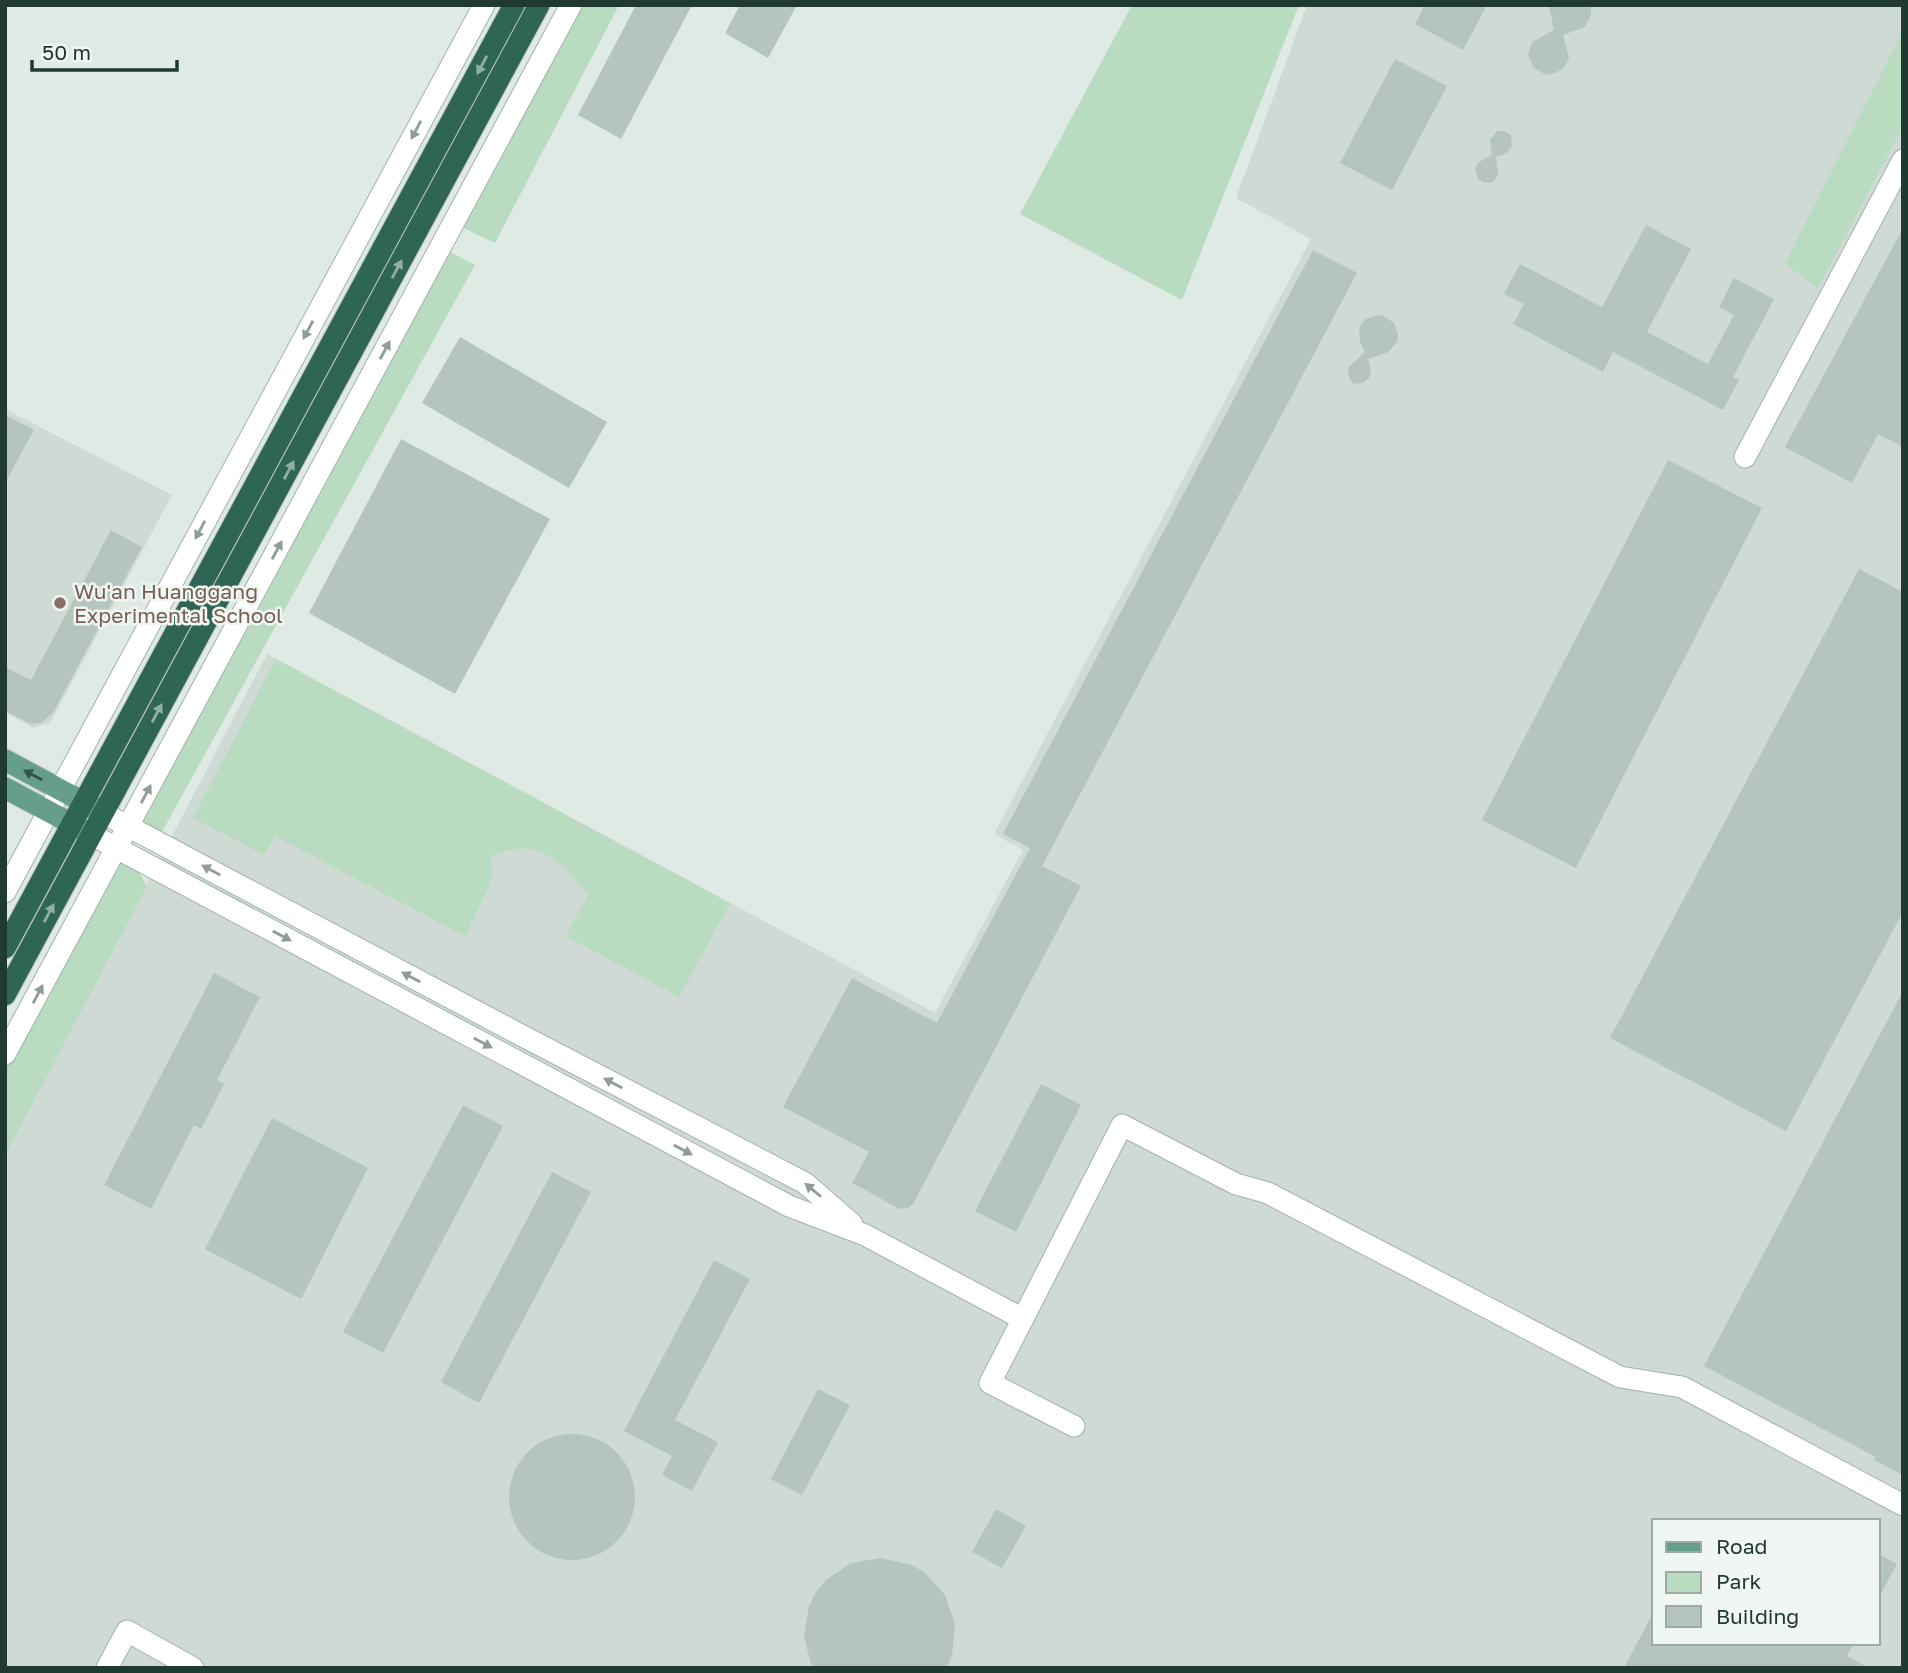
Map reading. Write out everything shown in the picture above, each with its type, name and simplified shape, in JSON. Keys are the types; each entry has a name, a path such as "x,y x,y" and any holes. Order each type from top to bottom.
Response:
{"highway":[{"path":"5,948 514,5"},
{"path":"5,995 539,5"}],"main road":[{"path":"5,760 103,813"},
{"path":"5,788 92,835"}],"street":[{"path":"5,892 484,5"},
{"path":"5,1054 571,5"},
{"path":"1745,457 1903,160"},
{"path":"103,813 805,1183 865,1235"},
{"path":"92,835 789,1206 865,1235 1023,1319"},
{"path":"1074,1426 990,1383 1122,1125 1236,1184 1268,1193 1620,1377 1682,1387 1903,1505"},
{"path":"107,1668 127,1631 193,1668"}],"shaded area":[{"path":"1307,5 1903,5 1903,1668 5,1668 5,1156 267,654 935,1013 1023,850 994,834 1311,239 1236,198"},
{"name":"Wu'an Huanggang Experimental School","path":"5,409 172,495 50,723 33,728 5,712"}],"green space":[{"path":"570,5 619,5 495,243 453,223"},
{"path":"1132,5 1299,5 1182,300 1020,214"},
{"path":"1903,30 1903,126 1818,288 1785,264"},
{"path":"441,247 475,265 157,841 136,811"},
{"path":"276,659 730,903 679,997 566,936 588,895 558,862 535,850 507,850 491,856 492,880 465,936 275,836 264,855 193,818"},
{"path":"128,854 147,886 5,1156 5,1059 107,865"}],"building":[{"path":"636,5 692,5 621,139 578,115"},
{"path":"740,5 797,5 768,58 725,33"},
{"path":"1425,5 1487,5 1463,50 1415,24"},
{"path":"1549,5 1591,5 1591,15 1585,27 1563,35 1569,58 1563,69 1550,75 1533,67 1528,55 1532,42 1554,30"},
{"path":"1395,59 1447,86 1392,190 1340,163"},
{"path":"1497,131 1511,135 1512,147 1507,153 1496,157 1498,175 1493,182 1485,183 1478,179 1475,168 1479,162 1492,155 1490,140"},
{"path":"1646,225 1691,249 1647,332 1708,364 1734,315 1719,307 1734,278 1774,299 1733,377 1739,380 1723,410 1613,352 1603,372 1513,324 1524,304 1504,294 1520,264 1602,307"},
{"path":"1903,228 1903,447 1878,434 1852,483 1785,447"},
{"path":"1313,250 1357,273 1042,866 1081,886 913,1204 900,1209 852,1183 869,1152 783,1107 852,978 937,1023 1030,848 1003,834"},
{"path":"1377,315 1394,323 1397,342 1388,352 1369,359 1368,357 1371,371 1369,378 1363,383 1353,384 1348,375 1349,367 1365,352 1360,342 1359,327 1366,319"},
{"path":"460,337 607,422 569,488 422,403"},
{"path":"5,415 34,430 5,483"},
{"path":"401,439 550,519 455,694 309,613"},
{"path":"1668,460 1762,508 1576,868 1482,820"},
{"path":"111,530 142,547 53,713 41,723 31,724 5,711 5,667 31,680"},
{"path":"1859,569 1903,592 1903,912 1786,1131 1610,1038"},
{"path":"214,973 260,997 217,1080 224,1084 201,1129 194,1125 151,1209 104,1185"},
{"path":"1903,991 1903,1475 1874,1460 1876,1457 1704,1366"},
{"path":"1041,1084 1081,1105 1016,1232 975,1211"},
{"path":"463,1105 503,1126 383,1353 343,1332"},
{"path":"272,1118 368,1168 301,1299 205,1249"},
{"path":"552,1172 591,1192 479,1403 441,1382"},
{"path":"714,1260 750,1279 675,1420 718,1442 692,1491 662,1475 672,1456 624,1431"},
{"path":"818,1389 850,1405 802,1495 771,1479"},
{"path":"572,1434 596,1439 617,1452 630,1473 635,1497 630,1521 617,1542 596,1555 572,1560 548,1555 527,1542 514,1521 509,1497 514,1473 527,1452 548,1439"},
{"path":"996,1509 1026,1526 1002,1568 972,1552"},
{"path":"1880,1555 1897,1564 1880,1595"},
{"path":"881,1558 911,1565 924,1572 945,1595 955,1624 952,1655 947,1668 812,1668 804,1636 809,1606 816,1592 826,1580 851,1563"},
{"path":"1652,1615 1652,1645 1853,1645 1847,1656 1869,1668 1624,1668"}],"place":[{"name":"Wu'an Huanggang Experimental School","path":"60,603"}]}
